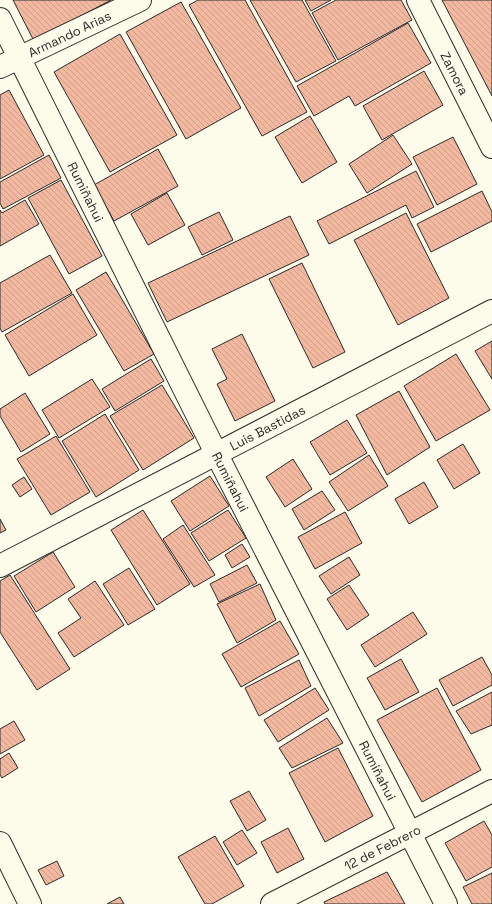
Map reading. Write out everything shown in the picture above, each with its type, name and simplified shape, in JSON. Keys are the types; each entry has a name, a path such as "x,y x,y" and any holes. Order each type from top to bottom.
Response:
{"street":[{"name":"Armando Arias","path":"9,62 140,0"},
{"name":"Zamora","path":"418,0 492,147"},
{"name":"Rumiñahui","path":"0,19 9,62 216,453 446,904"},
{"name":"Luis Bastidas","path":"0,566 492,311"},
{"name":"12 de Febrero","path":"272,904 492,791"},
{"path":"0,843 30,904"}],"building":[{"path":"13,0 111,0 34,41"},
{"path":"198,0 245,0 307,112 262,136 189,5"},
{"path":"250,0 302,0 336,61 296,82"},
{"path":"305,0 331,0 311,11"},
{"path":"336,0 401,0 412,20 338,60 312,13"},
{"path":"442,0 492,0 492,96"},
{"path":"181,2 241,108 186,139 126,32"},
{"path":"408,23 431,63 355,106 349,96 314,116 297,86"},
{"path":"120,34 177,135 110,172 54,72"},
{"path":"424,71 443,105 382,140 363,106"},
{"path":"9,90 44,155 0,179 0,95"},
{"path":"310,116 337,162 302,183 275,137"},
{"path":"393,135 412,164 367,193 349,164"},
{"path":"453,137 477,184 437,205 413,157"},
{"path":"158,149 178,186 114,221 94,185"},
{"path":"49,155 61,178 3,209 0,203 0,182"},
{"path":"416,171 434,207 412,218 406,205 329,244 317,221"},
{"path":"61,180 102,256 69,274 28,198"},
{"path":"482,191 492,212 492,221 431,252 417,224"},
{"path":"167,193 185,225 148,245 131,214"},
{"path":"25,200 39,224 0,246 0,210 2,213"},
{"path":"219,212 233,240 202,255 188,227"},
{"path":"406,213 449,298 398,325 354,240"},
{"path":"290,216 309,255 167,322 148,283"},
{"path":"50,255 72,293 2,332 0,328 0,283"},
{"path":"302,263 345,352 313,368 269,279"},
{"path":"106,272 154,354 124,371 76,290"},
{"path":"73,294 97,335 29,376 5,335"},
{"path":"242,334 275,401 235,421 217,384 227,379 212,349"},
{"path":"492,341 492,379 475,351"},
{"path":"456,354 490,410 436,441 404,386"},
{"path":"151,359 164,381 115,411 102,389"},
{"path":"92,379 110,407 59,438 42,410"},
{"path":"162,385 194,438 143,470 110,416"},
{"path":"399,391 430,447 387,475 356,415"},
{"path":"25,393 50,434 21,452 0,416 0,409"},
{"path":"105,414 139,470 96,497 62,441"},
{"path":"347,420 367,453 330,475 310,442"},
{"path":"56,436 90,492 51,515 17,459"},
{"path":"463,444 480,473 454,489 437,460"},
{"path":"369,455 388,486 348,511 329,482"},
{"path":"293,459 312,489 285,507 266,477"},
{"path":"210,476 229,506 190,531 171,501"},
{"path":"24,477 32,489 20,497 12,485"},
{"path":"424,482 438,507 409,524 395,499"},
{"path":"322,491 335,510 304,530 292,509"},
{"path":"143,510 190,584 157,605 111,530"},
{"path":"228,510 246,538 209,561 191,533"},
{"path":"345,512 362,543 315,569 298,537"},
{"path":"0,519 6,530 0,533"},
{"path":"183,525 215,575 194,587 163,539"},
{"path":"242,544 250,557 232,568 225,555"},
{"path":"53,552 75,587 36,612 14,576"},
{"path":"349,557 360,575 331,594 319,576"},
{"path":"247,565 257,583 219,602 210,584"},
{"path":"129,568 155,609 128,625 103,584"},
{"path":"10,575 70,669 37,690 0,632 0,581"},
{"path":"95,581 124,625 74,657 58,633 81,618 68,599"},
{"path":"260,584 276,620 237,643 217,604"},
{"path":"349,585 369,615 347,630 327,599"},
{"path":"413,612 427,634 375,667 361,645"},
{"path":"280,621 299,654 241,687 222,654"},
{"path":"482,657 492,675 492,685 453,706 439,680"},
{"path":"401,659 419,692 385,710 367,678"},
{"path":"299,660 311,686 259,716 245,688"},
{"path":"315,688 329,710 278,742 264,720"},
{"path":"437,688 481,770 422,802 377,720"},
{"path":"492,692 492,725 471,734 456,711"},
{"path":"327,718 343,743 292,768 279,748"},
{"path":"14,721 25,740 0,754 0,729"},
{"path":"338,748 373,816 325,842 289,773"},
{"path":"9,753 18,768 2,778 0,775 0,759"},
{"path":"249,791 266,820 247,831 230,801"},
{"path":"484,821 492,835 492,867 466,881 445,843"},
{"path":"288,828 304,859 277,873 261,842"},
{"path":"242,830 257,853 237,865 223,842"},
{"path":"215,836 244,886 212,904 205,904 178,857"},
{"path":"57,861 64,876 46,885 38,870"},
{"path":"387,872 405,904 325,904 324,902"},
{"path":"492,873 492,904 472,904 463,887"},
{"path":"120,897 124,904 107,904"}]}
